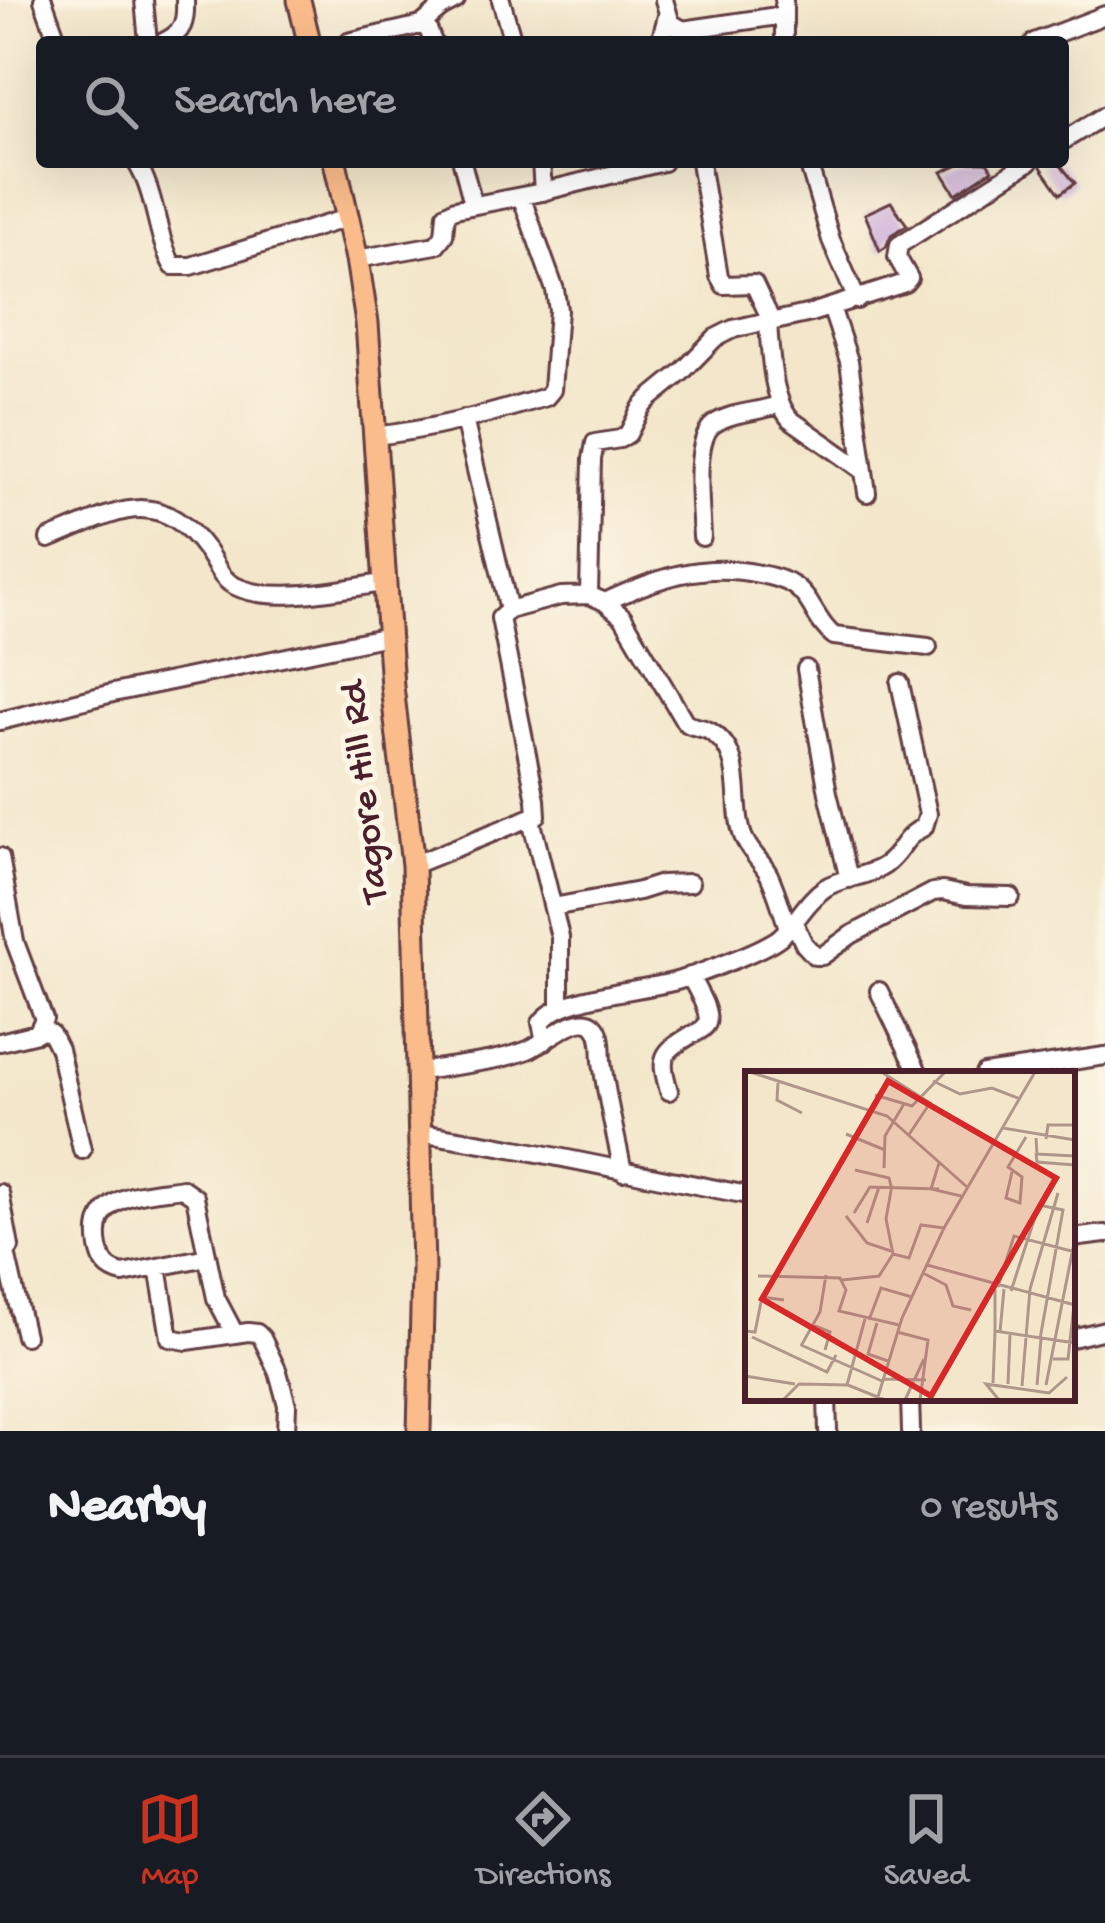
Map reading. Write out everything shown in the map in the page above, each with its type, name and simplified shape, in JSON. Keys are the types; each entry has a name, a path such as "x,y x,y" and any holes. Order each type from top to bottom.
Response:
{"main road":[{"path":"298,0 307,36"},
{"name":"Tagore Hill Rd","path":"336,168 357,259 370,355 388,636 413,865 423,1269 420,1425"}],"street":[{"path":"43,0 56,36"},
{"path":"144,0 147,36"},
{"path":"176,36 184,27 185,0"},
{"path":"374,36 421,25 456,0"},
{"path":"501,0 511,36"},
{"path":"666,8 675,28 682,29 784,7"},
{"path":"1049,36 1105,14"},
{"path":"421,25 431,36"},
{"path":"1069,137 1105,115"},
{"path":"140,168 173,266 191,266 347,218"},
{"path":"464,168 473,205"},
{"path":"541,168 543,192"},
{"path":"357,259 436,244 444,235 446,214 473,205 639,168"},
{"path":"701,168 718,276 724,285 754,284 767,315 780,404 790,419 864,471"},
{"path":"810,168 831,240 857,299"},
{"path":"767,315 783,320 905,283 909,278 897,257 899,245 1020,168"},
{"path":"373,436 464,419 546,397 552,390 555,290 520,196"},
{"path":"831,307 849,361 867,493"},
{"path":"597,598 595,443 628,434 649,399 715,338 767,315"},
{"path":"701,537 701,452 706,432 725,418 780,404"},
{"path":"464,419 509,610"},
{"path":"49,538 122,511 147,507 180,523 207,551 223,577 242,590 281,594 384,583"},
{"path":"413,865 536,815 500,626 500,618 509,610 561,596 597,598 674,574 751,572 796,587 834,636 928,646"},
{"path":"597,598 623,617 691,728 710,730 724,747 735,768 743,836 771,879 791,924 815,956 823,956 851,935 933,892 1011,897"},
{"path":"0,721 388,636"},
{"path":"806,669 849,880"},
{"path":"545,1041 541,1023 551,1011 690,976 768,945 825,888 863,876 896,856 908,835 928,821 900,683"},
{"path":"531,819 562,963 560,1008"},
{"path":"0,856 15,942 44,1018 37,1033 0,1042"},
{"path":"553,907 662,884 690,884"},
{"path":"669,1091 663,1070 666,1052 707,1022 690,976"},
{"path":"879,991 919,1071"},
{"path":"418,1072 507,1056 577,1022 587,1022 600,1035 629,1173"},
{"path":"43,1027 59,1049 82,1150"},
{"path":"1004,1071 1105,1056"},
{"path":"418,1133 745,1194"},
{"path":"207,1257 123,1274 109,1270 98,1235 101,1214 128,1197 182,1188 190,1191 195,1197 217,1298 235,1334"},
{"path":"0,1193 10,1247 3,1255 25,1336"},
{"path":"1075,1238 1105,1234"},
{"path":"158,1267 170,1338 187,1341 257,1333 268,1347 287,1405 286,1431"},
{"path":"1075,1337 1105,1330"},
{"path":"827,1401 828,1431"},
{"path":"910,1401 911,1431"}],"building":[{"path":"951,168 992,170 956,194 942,172"},
{"path":"1042,168 1063,168 1075,183 1060,194"},
{"path":"891,202 907,225 891,235 880,251 865,214"}]}
